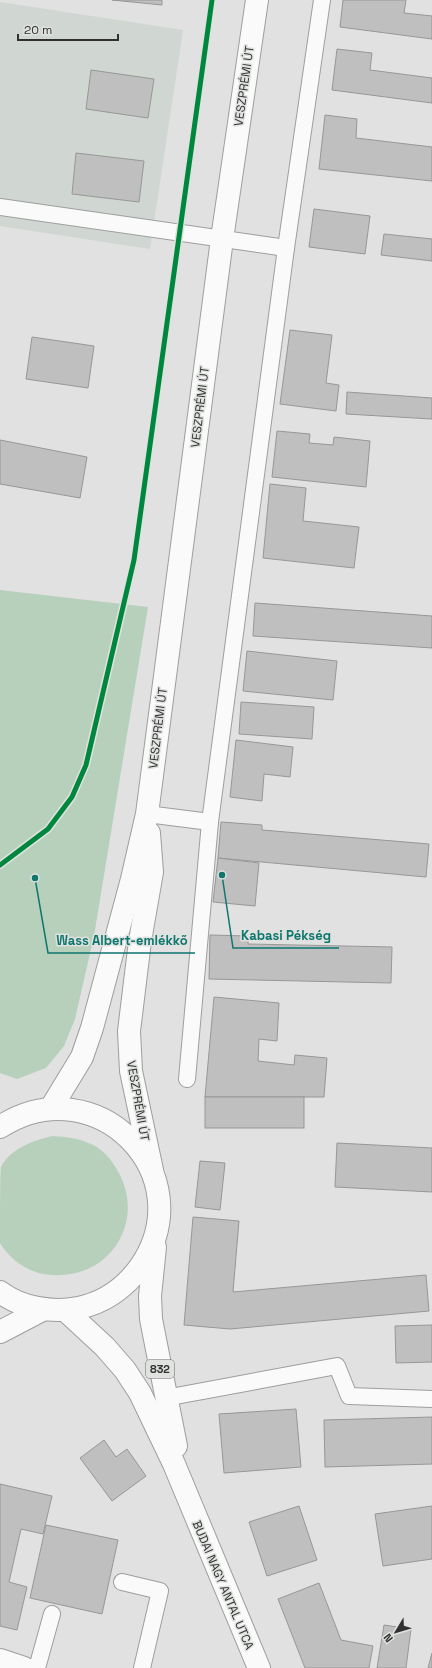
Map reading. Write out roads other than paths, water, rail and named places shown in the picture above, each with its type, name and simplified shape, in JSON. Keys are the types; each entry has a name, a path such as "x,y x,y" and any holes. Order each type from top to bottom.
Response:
{"main road":[{"name":"VESZPRÉMI ÚT","path":"51,1108 82,1057 92,1028 132,879 147,814 222,239 257,0"},
{"name":"VESZPRÉMI ÚT","path":"147,814 152,872 140,941 128,1031 131,1071 152,1174"},
{"name":"832","path":"0,1292 22,1304 44,1309 65,1310 90,1305 113,1294 132,1278 147,1257 156,1234 159,1203 152,1174 139,1148 119,1128 93,1114 65,1108 36,1110 5,1118"},
{"name":"BUDAI NAGY ANTAL UTCA","path":"156,1234 150,1296 151,1319 165,1398 188,1502"},
{"path":"0,1332 44,1309"},
{"name":"BUDAI NAGY ANTAL UTCA","path":"65,1310 105,1347 125,1370 140,1393 174,1464 188,1502 258,1668"},
{"path":"0,1660 24,1668"}],"lane":[{"path":"187,1079 210,822 286,248 322,0"},
{"path":"0,207 286,248"},
{"path":"147,814 210,822"},
{"path":"165,1398 337,1366 349,1396 432,1399"},
{"path":"122,1582 160,1591 142,1668"},
{"path":"37,1668 52,1614"}],"place":[{"name":"Kabasi Pékség","path":"222,875"},
{"name":"Wass Albert-emlékkő","path":"35,878"}]}
